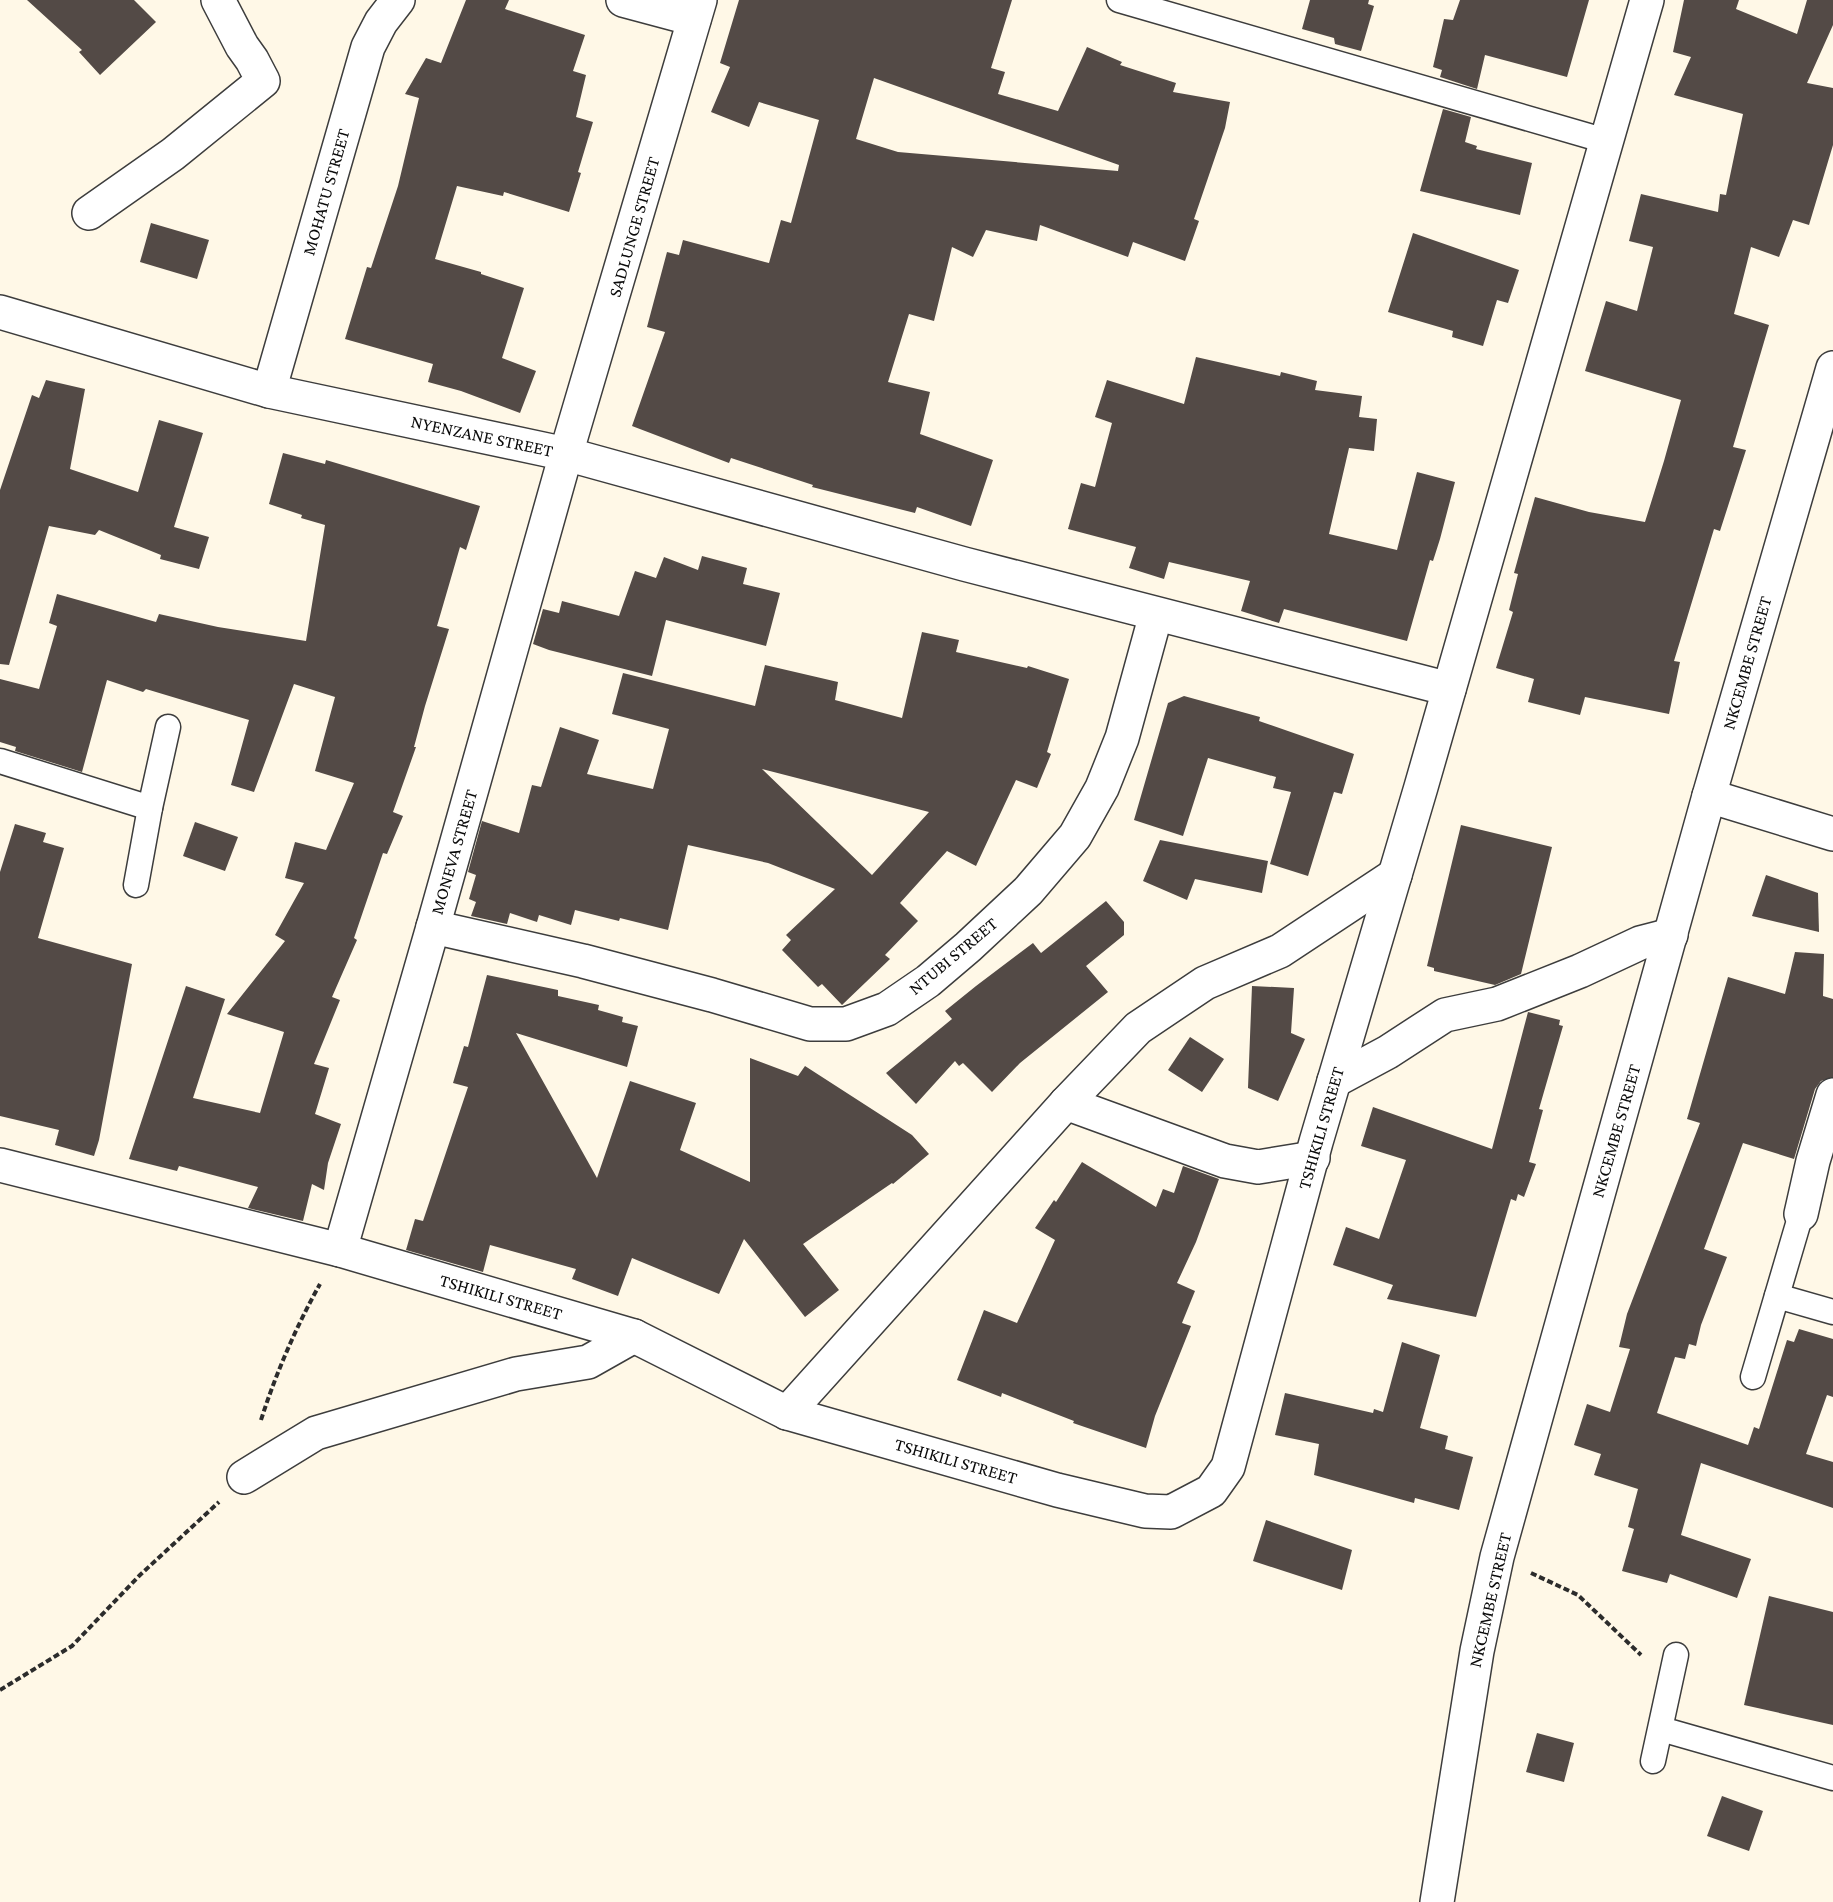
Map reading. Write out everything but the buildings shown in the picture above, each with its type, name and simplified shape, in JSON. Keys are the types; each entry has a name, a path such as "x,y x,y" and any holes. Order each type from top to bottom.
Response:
{"street":[{"path":"89,213 173,154 263,81 218,0"},
{"name":"MOHATU STREET","path":"268,391 368,47 381,22 398,0"},
{"path":"623,0 697,10"},
{"path":"1606,141 1647,0"},
{"name":"SADLUNGE STREET","path":"566,454 697,10"},
{"name":"TSHIKILI STREET","path":"0,1165 340,1250 634,1336 787,1413 1057,1490 1145,1511 1171,1512 1211,1491 1228,1467 1334,1081 1421,787 1606,141"},
{"name":"NYENZANE STREET","path":"0,312 268,391 566,454 964,564 1449,689"},
{"name":"NKCEMBE STREET","path":"1437,1902 1477,1651 1497,1557 1709,796 1833,368"},
{"name":"MONEVA STREET","path":"340,1250 566,454"},
{"name":"NTUBI STREET","path":"433,927 583,961 712,994 810,1024 846,1024 887,1009 928,981 976,939 1028,891 1075,836 1102,788 1122,738 1156,614"},
{"path":"1709,796 1833,834"},
{"path":"787,1413 1066,1103 1138,1028 1205,983 1280,951 1395,875"},
{"path":"1334,1081 1388,1052 1445,1015 1497,1004 1580,971 1640,943 1671,935"},
{"path":"1801,1214 1813,1161 1833,1095"},
{"path":"1066,1103 1225,1161 1258,1167 1313,1158"},
{"path":"244,1477 316,1432 516,1374 588,1362 634,1336"}],"lane":[{"path":"1119,0 1171,7 1606,141"},
{"path":"136,885 168,727"},
{"path":"0,761 150,808"},
{"path":"1753,1377 1801,1214"},
{"path":"1777,1296 1833,1312"},
{"path":"1653,1761 1676,1655"},
{"path":"1661,1729 1833,1778"}],"path":[{"path":"0,1690 72,1646 140,1575 244,1477 270,1394 302,1317 340,1250"},
{"path":"1497,1557 1578,1595 1625,1637 1669,1684"}]}
